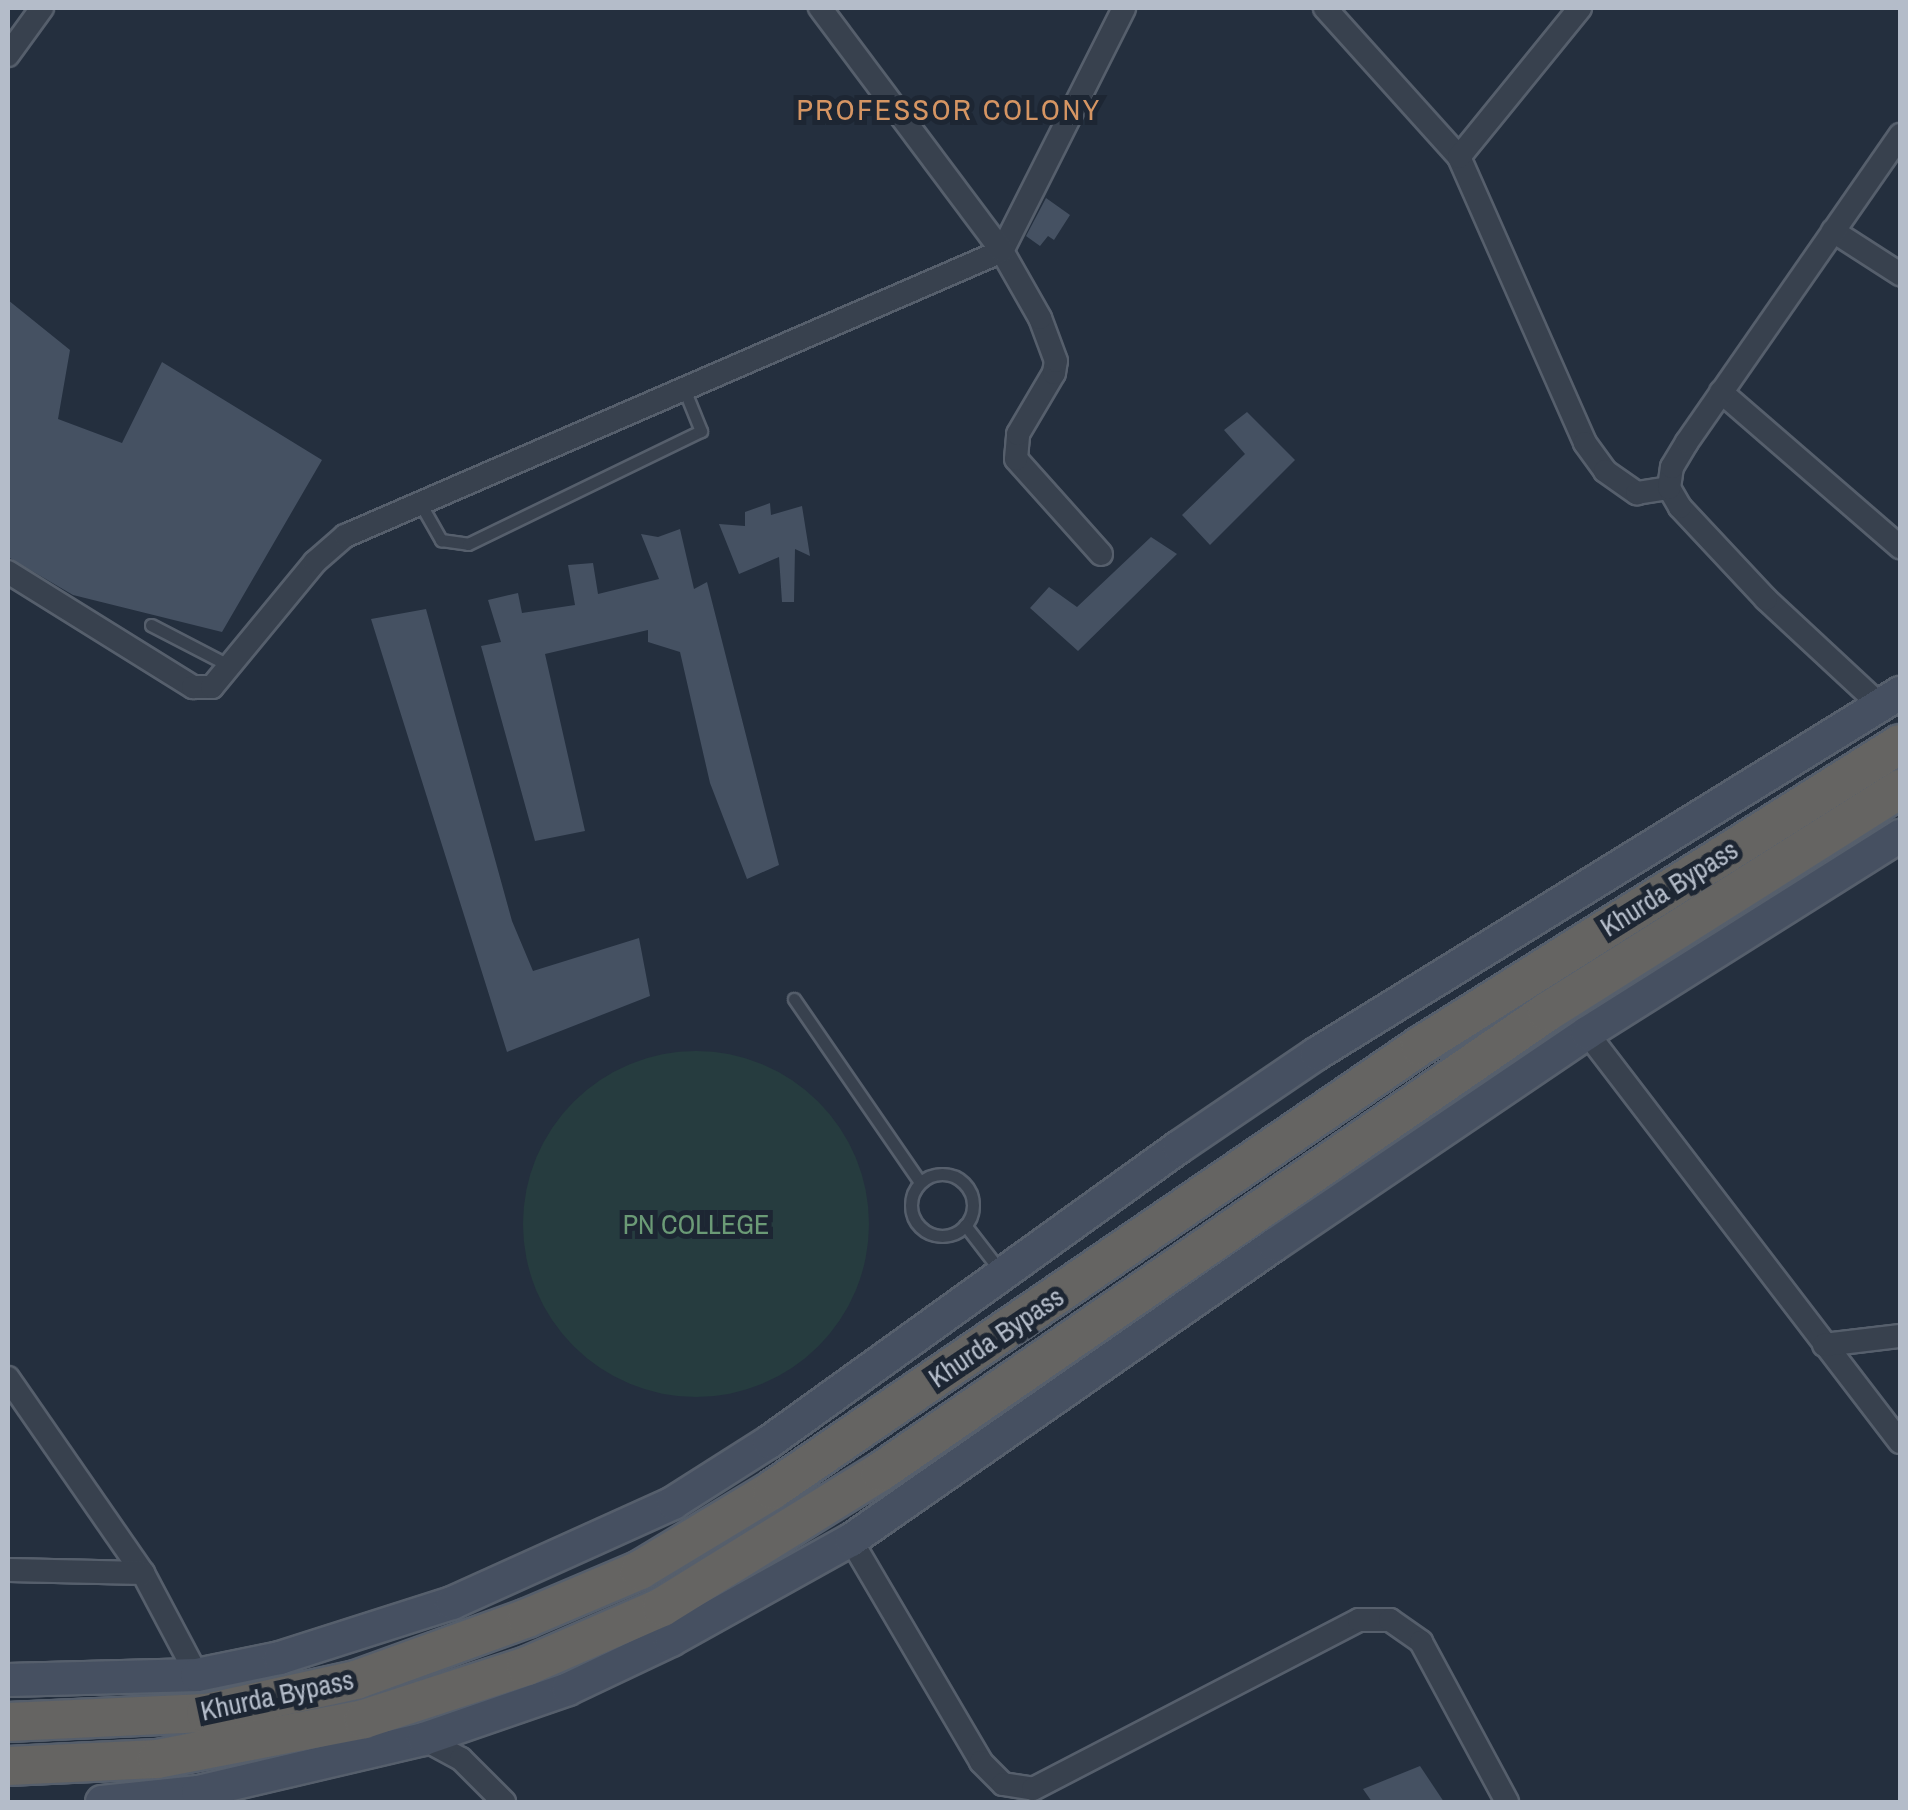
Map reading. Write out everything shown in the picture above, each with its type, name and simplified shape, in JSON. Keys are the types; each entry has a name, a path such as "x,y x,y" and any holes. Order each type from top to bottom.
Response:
{"highway":[{"name":"Khurda Bypass","path":"8,1722 206,1713 356,1680 527,1618 640,1570 772,1490 1420,1046 1900,744"},
{"name":"Khurda Bypass","path":"8,1766 157,1759 364,1719 527,1666 662,1607 880,1472 1547,1012 1900,789"}],"main road":[{"path":"8,1680 196,1675 307,1651 452,1603 673,1503 769,1442 1316,1054 1891,699"},
{"path":"102,1802 198,1797 424,1739 568,1689 671,1640 851,1540 1274,1244 1587,1034 1900,836"}],"street":[{"path":"8,55 42,8"},
{"path":"820,8 1002,251 1040,318 1056,360 1054,373 1018,434 1016,459 1101,554"},
{"path":"8,572 193,687 212,687 315,562 345,536 683,386 1002,251 1124,8"},
{"path":"1325,8 1458,157 1585,443 1622,487 1638,493 1669,488"},
{"path":"1458,157 1580,8"},
{"path":"1891,699 1766,599 1680,507 1669,488 1672,467 1721,392 1900,135"},
{"path":"1834,231 1900,274"},
{"path":"1721,392 1900,547"},
{"path":"1587,1034 1900,1442"},
{"path":"1824,1345 1900,1336"},
{"path":"8,1378 144,1573 196,1675"},
{"path":"851,1540 981,1762 1003,1784 1032,1789 1359,1620 1390,1620 1421,1642 1508,1802"},
{"path":"8,1570 144,1573"},
{"path":"424,1739 462,1759 504,1802"}],"lane":[{"path":"420,503 441,540 468,544 702,430 683,386"},
{"path":"151,625 232,667"},
{"path":"794,999 920,1182"},
{"path":"938,1174 966,1186 972,1206 966,1225 947,1235 920,1226 911,1199 920,1182 938,1174"},
{"path":"966,1225 1003,1275"}],"green space":[{"name":"PN COLLEGE","path":"696,1051 730,1055 762,1065 792,1081 818,1102 839,1128 855,1158 865,1190 869,1224 865,1258 855,1290 839,1320 818,1346 792,1367 762,1383 730,1393 696,1397 662,1393 630,1383 600,1367 574,1346 553,1320 537,1290 527,1258 523,1224 527,1190 537,1158 553,1128 574,1102 600,1081 630,1065 662,1055"}],"building":[{"path":"1046,198 1070,215 1054,240 1048,236 1040,246 1026,236"},
{"path":"8,300 70,350 58,419 122,443 162,362 322,460 222,632 73,595 8,557"},
{"path":"1247,412 1295,460 1210,545 1182,515 1245,454 1224,430"},
{"path":"770,503 771,515 802,506 810,556 795,549 794,602 782,602 779,557 739,574 719,524 745,526 745,512"},
{"path":"680,529 694,589 707,582 779,865 747,879 710,783 680,652 648,642 648,630 545,654 585,831 535,841 481,646 501,642 488,600 518,593 522,613 575,605 568,565 593,563 598,594 659,579 641,534 658,537"},
{"path":"1151,537 1177,554 1078,651 1030,608 1049,587 1077,607"},
{"path":"426,609 512,921 533,971 639,938 650,996 507,1052 371,619"},
{"path":"1420,1766 1444,1802 1372,1802 1363,1789"}],"district":[{"name":"PROFESSOR COLONY","path":"949,109"}]}
